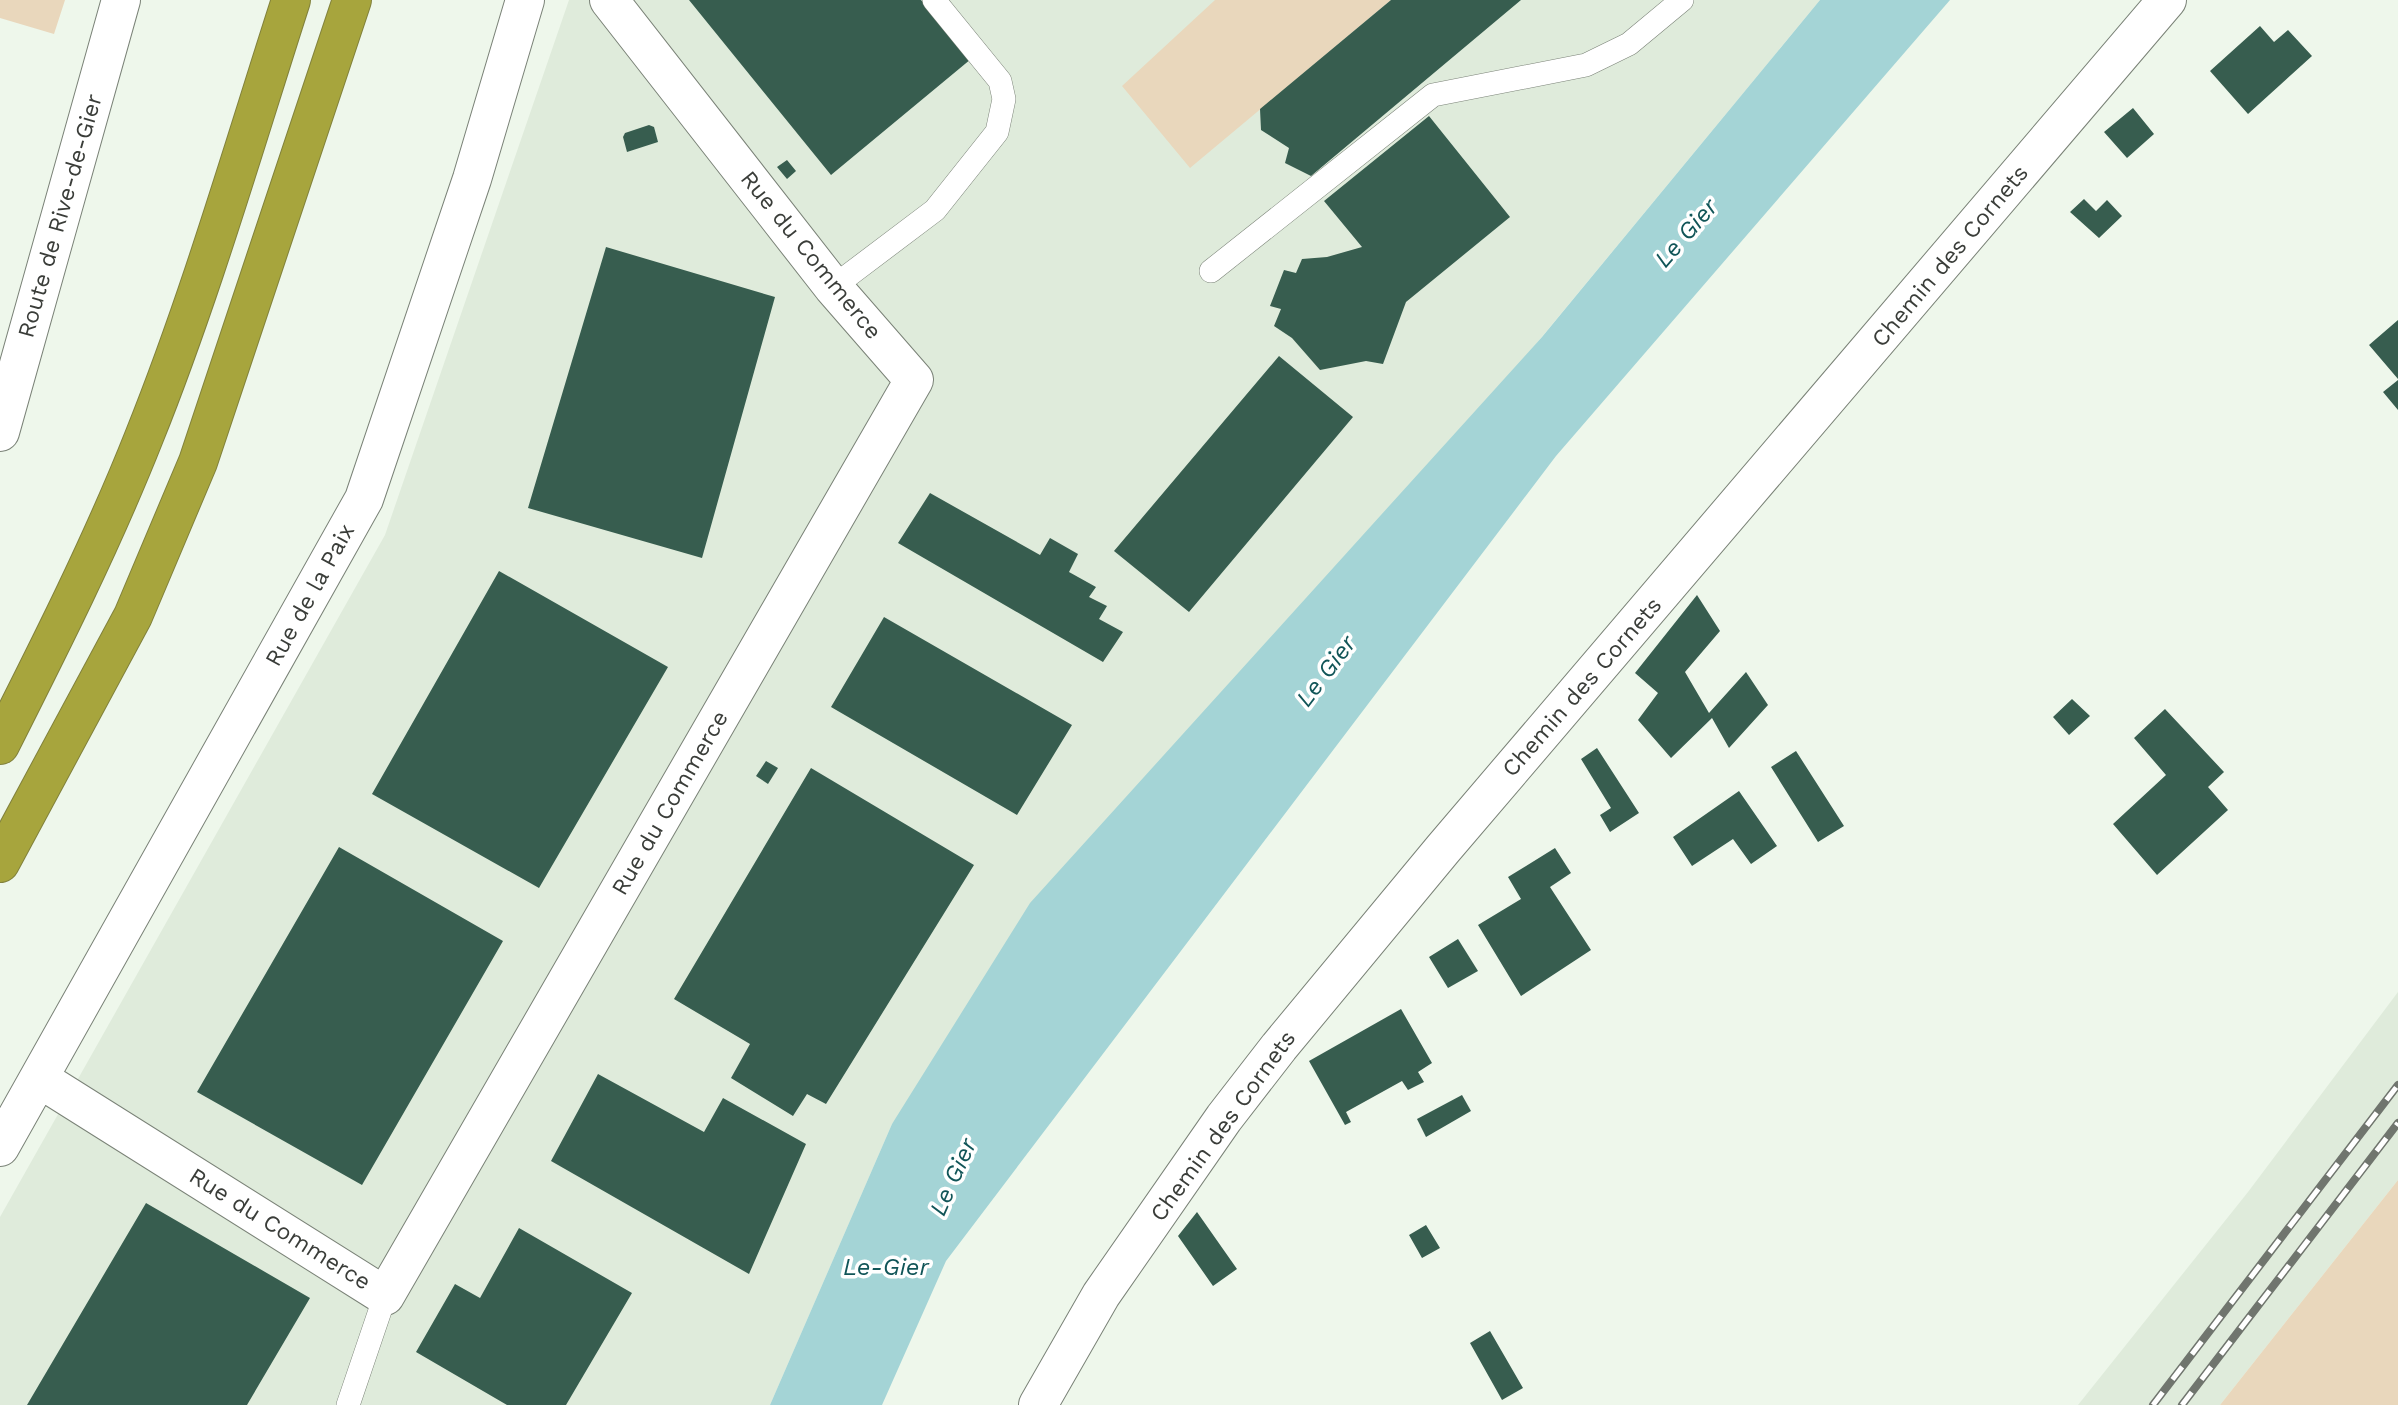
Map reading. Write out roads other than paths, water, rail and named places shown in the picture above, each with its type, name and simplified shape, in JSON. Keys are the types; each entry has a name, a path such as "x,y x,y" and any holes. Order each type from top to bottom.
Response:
{"highway":[{"path":"0,745 72,604 145,435 199,286 291,0"},
{"path":"0,863 132,616 198,462 352,0"}],"street":[{"name":"Route de Rive-de-Gier","path":"0,432 121,0"},
{"name":"Rue de la Paix","path":"0,1147 364,499 472,179 525,0"},
{"name":"Rue du Commerce","path":"40,1079 385,1296 914,380 833,287 609,0"},
{"name":"Chemin des Cornets","path":"1044,1402 1101,1295 1224,1118 1279,1047 1443,849 2167,0"}],"lane":[{"path":"833,287 935,210 997,132 1004,99 1000,81 934,0"},
{"path":"1211,271 1433,95 1586,65 1629,44 1682,0"},
{"path":"348,1405 385,1296"}],"water":[{"path":"1820,0 1950,0 1556,456 946,1261 882,1405 770,1405 892,1124 1030,903 1542,337"}],"railway":[{"path":"2153,1405 2398,1085"},
{"path":"2182,1405 2398,1123"}],"water label":[{"name":"Le Gier","path":"1686,233"},
{"name":"Le Gier","path":"1326,671"},
{"name":"Le Gier","path":"953,1177"},
{"name":"Le-Gier","path":"886,1267"}]}
